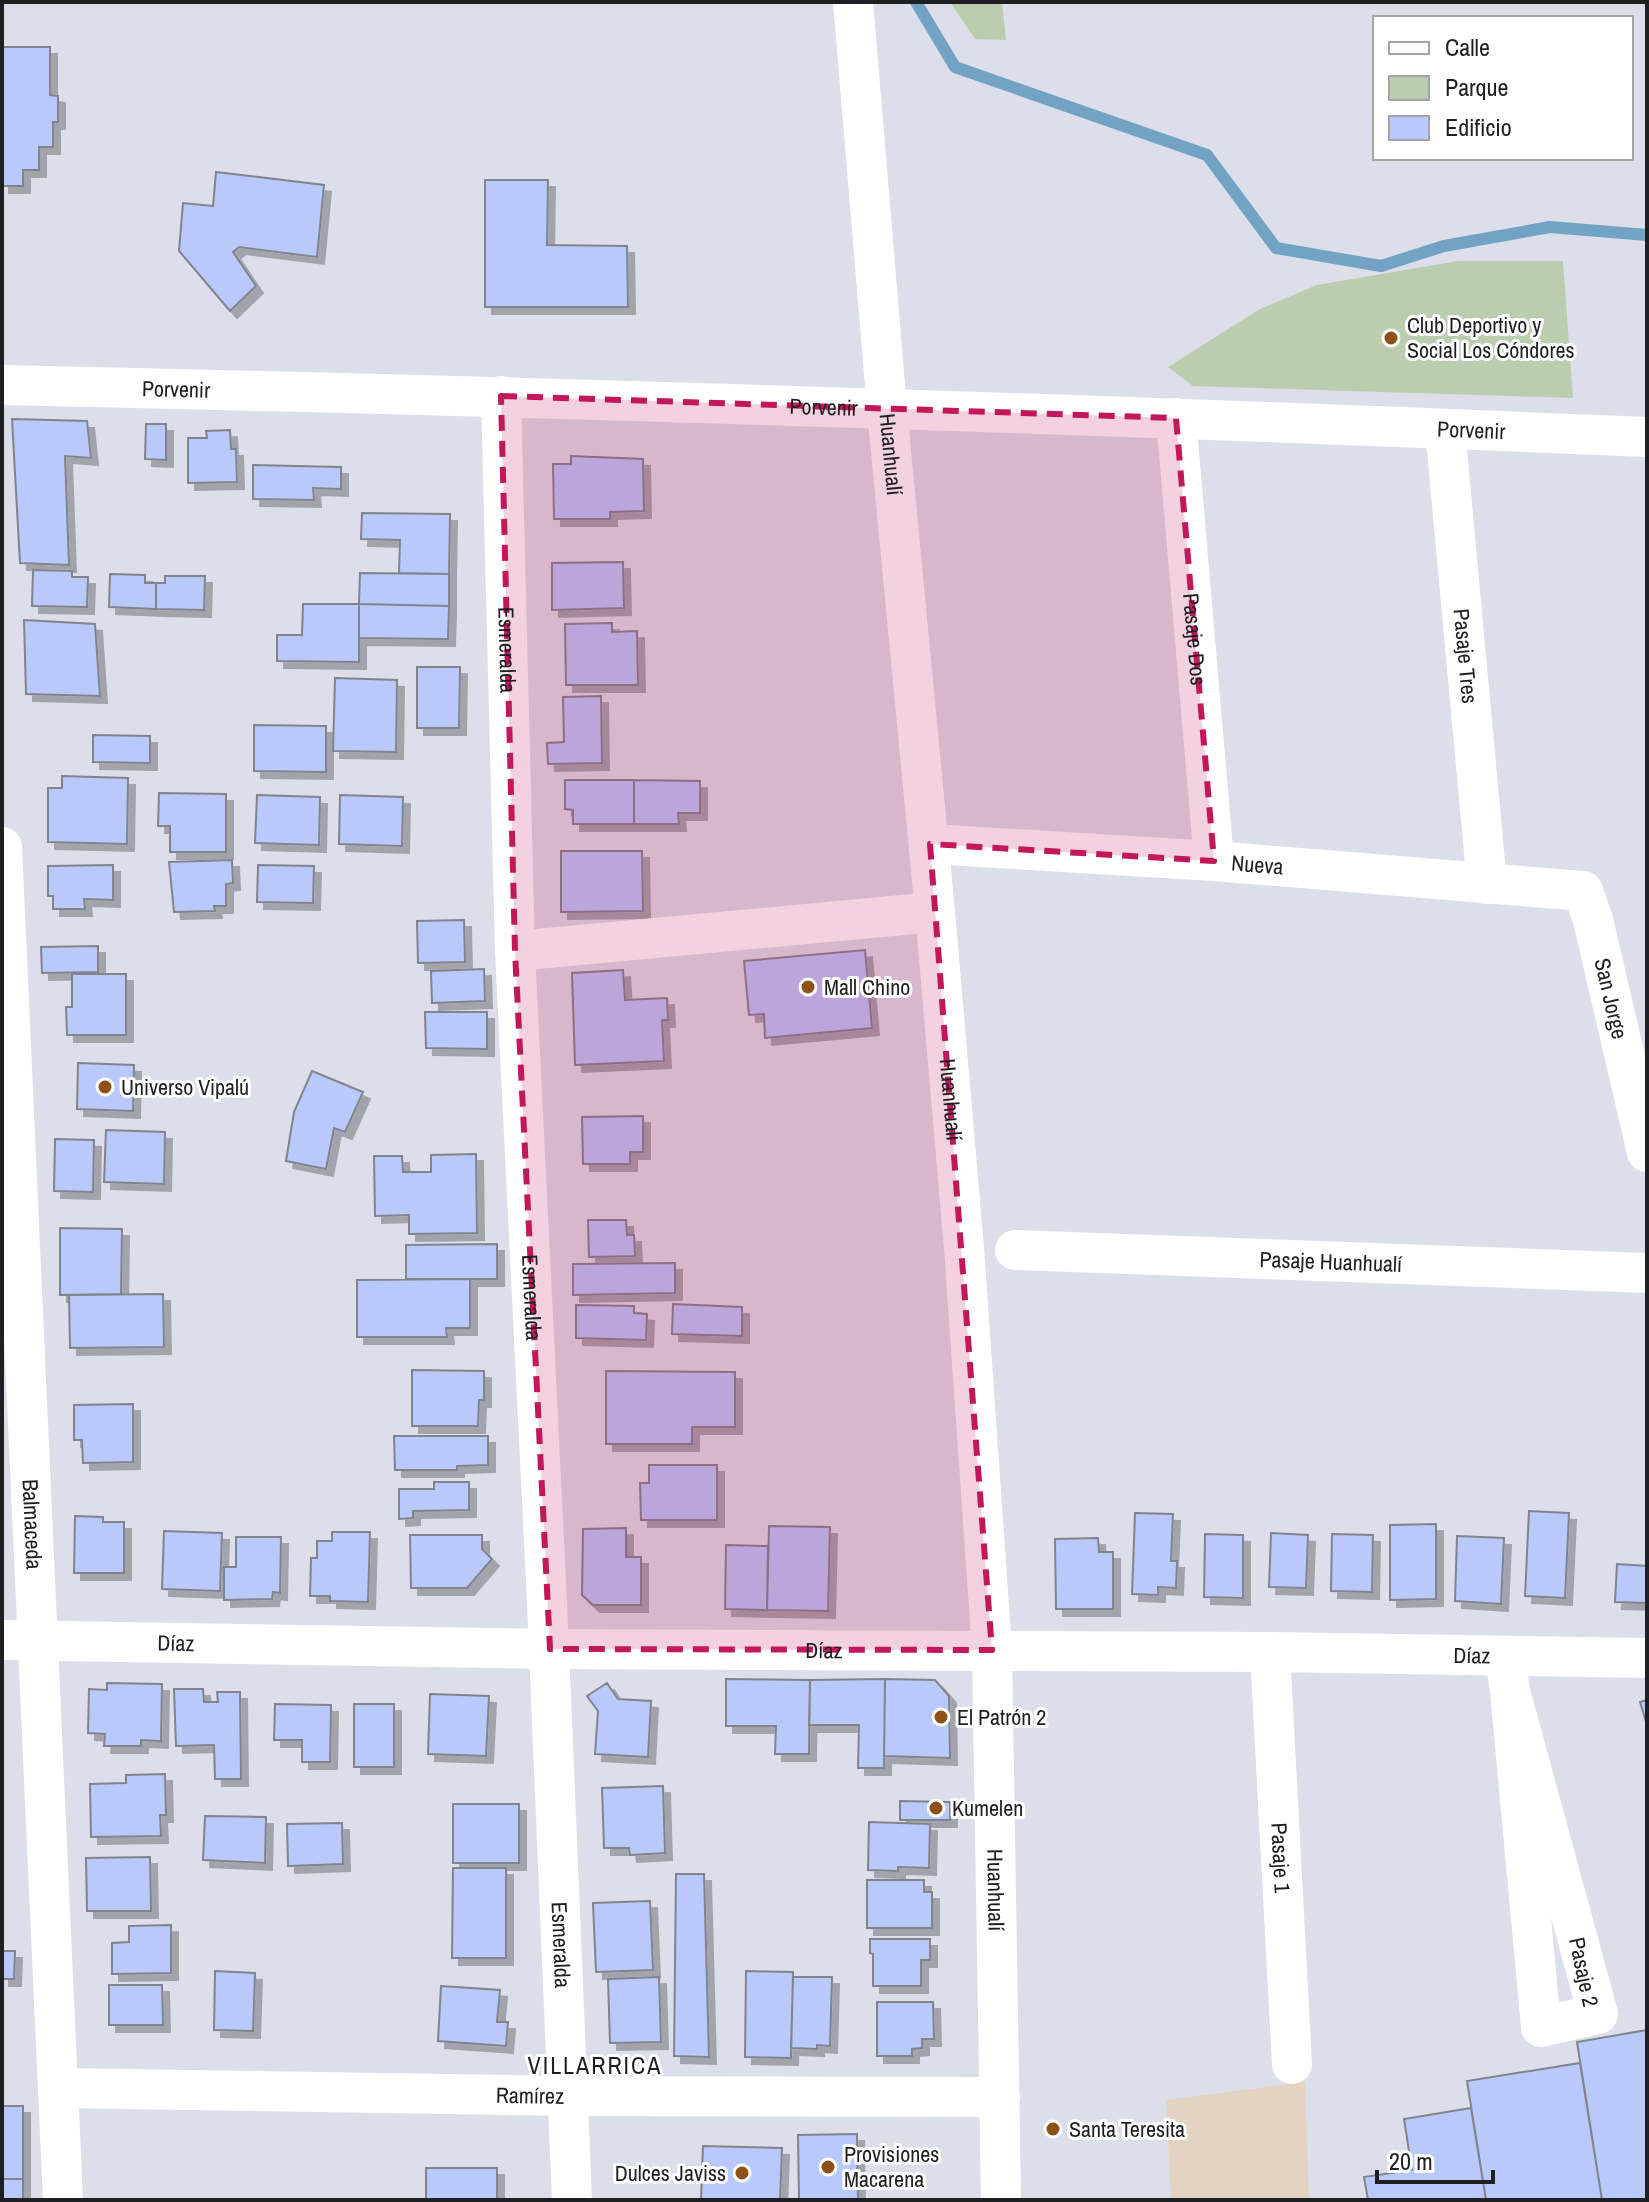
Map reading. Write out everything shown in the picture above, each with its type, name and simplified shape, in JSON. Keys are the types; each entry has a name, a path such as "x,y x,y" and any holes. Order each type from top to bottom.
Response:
{"street":[{"name":"Huanhualí","path":"853,2 887,409 930,844 964,1248 992,1650 1001,2200"},
{"name":"Porvenir","path":"2,385 501,396 1647,437"},
{"name":"Esmeralda","path":"501,396 515,951 550,1649 572,2200"},
{"name":"Pasaje Dos","path":"1176,418 1214,861"},
{"name":"Pasaje Tres","path":"1445,429 1487,884"},
{"name":"Nueva","path":"930,844 1214,861 1583,891"},
{"name":"Balmaceda","path":"2,847 21,1641 60,2088 63,2200"},
{"name":"San Jorge","path":"1583,891 1635,1052 1647,1152"},
{"path":"515,951 935,912"},
{"name":"Pasaje Huanhualí","path":"1015,1250 1647,1273"},
{"name":"Díaz","path":"21,1641 550,1649 1270,1652 1508,1674 1647,1658"},
{"name":"Pasaje 1","path":"1270,1652 1292,2064"},
{"name":"Pasaje 2","path":"1508,1674 1598,2014 1541,2027 1530,1904 1508,1674"},
{"name":"Ramírez","path":"60,2088 569,2096 1000,2097"}],"highlighted area":[{"path":"501,396 1176,418 1214,861 930,844 992,1650 550,1649 515,951"}],"shaded area":[{"path":"1305,2082 1309,2200 1171,2200 1166,2100"}],"green space":[{"path":"950,2 1002,2 1006,40 975,39"},
{"name":"Club Deportivo y Social Los Cóndores","path":"1458,261 1563,261 1573,398 1193,386 1168,367 1260,309 1317,285"}],"building":[{"path":"2,47 50,47 50,95 58,96 58,122 53,122 53,147 39,147 39,170 23,170 23,186 2,186"},
{"path":"216,172 324,185 317,257 239,247 233,252 256,286 230,311 179,251 183,203 213,206"},
{"path":"485,180 548,180 547,245 627,246 628,307 485,307"},
{"path":"12,419 87,421 91,458 65,456 69,565 20,563"},
{"path":"146,424 166,424 166,460 145,459"},
{"path":"230,430 231,449 236,449 237,482 188,483 188,438 207,438 206,431"},
{"path":"571,456 643,459 644,511 610,512 610,519 554,519 553,464 571,464"},
{"path":"253,465 341,467 341,489 313,488 314,500 253,499"},
{"path":"362,513 450,514 449,574 399,573 400,540 361,539"},
{"path":"623,562 624,608 552,610 552,563"},
{"path":"33,570 72,571 72,577 88,577 87,607 32,606"},
{"path":"360,573 449,574 449,606 359,604"},
{"path":"110,574 145,575 145,583 156,583 156,609 109,607"},
{"path":"165,576 205,576 204,610 156,609 156,583 165,583"},
{"path":"303,604 359,604 359,662 277,661 277,635 302,635"},
{"path":"359,604 449,606 448,639 359,638"},
{"path":"24,620 95,624 100,696 26,694"},
{"path":"612,623 612,632 637,631 638,685 566,685 565,624"},
{"path":"417,667 460,667 459,728 417,728"},
{"path":"335,678 397,680 396,752 333,751"},
{"path":"601,696 602,763 548,764 547,743 564,742 563,697"},
{"path":"254,725 326,726 326,772 254,771"},
{"path":"93,735 150,736 150,763 93,762"},
{"path":"62,776 128,778 127,844 48,842 48,788 62,788"},
{"path":"565,780 634,780 634,824 573,824 573,810 565,809"},
{"path":"634,780 700,781 700,813 678,813 679,824 634,824"},
{"path":"159,793 226,794 226,852 170,852 170,826 158,826"},
{"path":"257,795 320,797 319,845 255,843"},
{"path":"340,795 403,797 402,846 339,844"},
{"path":"561,851 642,851 643,911 561,912"},
{"path":"232,860 233,883 226,884 226,906 214,906 215,911 174,912 169,862"},
{"path":"113,865 113,900 84,899 85,909 53,909 53,896 48,896 48,866"},
{"path":"258,865 314,866 313,903 257,902"},
{"path":"464,920 465,962 418,963 417,921"},
{"path":"98,946 98,972 42,973 41,947"},
{"name":"Mall Chino","path":"865,950 872,1028 765,1038 764,1014 749,1015 744,961"},
{"path":"484,969 485,1001 432,1003 431,971"},
{"path":"623,970 625,1000 667,998 668,1020 662,1020 664,1061 575,1065 572,973"},
{"path":"72,974 126,974 126,1035 67,1035 66,1007 72,1007"},
{"path":"425,1012 487,1012 487,1049 426,1048"},
{"name":"Universo Vipalú","path":"78,1063 134,1065 133,1111 77,1109"},
{"path":"312,1071 363,1092 345,1132 334,1128 326,1169 286,1161 294,1112"},
{"path":"643,1116 643,1152 630,1152 630,1164 583,1164 582,1117"},
{"path":"106,1130 165,1132 164,1184 104,1182"},
{"path":"55,1139 94,1140 93,1192 54,1191"},
{"path":"476,1154 477,1233 409,1234 409,1215 375,1216 374,1156 402,1156 403,1172 431,1172 431,1155"},
{"path":"588,1220 626,1220 627,1235 634,1235 635,1256 589,1257"},
{"path":"60,1228 122,1229 121,1294 60,1295"},
{"path":"497,1244 497,1279 406,1279 406,1245"},
{"path":"675,1263 675,1293 573,1295 573,1264"},
{"path":"470,1279 470,1328 446,1328 447,1337 357,1337 357,1280"},
{"path":"163,1294 164,1347 70,1348 69,1295"},
{"path":"673,1304 742,1307 742,1336 672,1334"},
{"path":"576,1305 634,1306 634,1313 647,1314 646,1340 576,1338"},
{"path":"412,1370 484,1371 484,1400 479,1400 478,1426 412,1426"},
{"path":"606,1371 735,1372 735,1427 692,1427 692,1444 606,1444"},
{"path":"133,1404 133,1462 83,1463 82,1440 74,1440 74,1405"},
{"path":"394,1436 488,1436 488,1465 457,1466 457,1470 395,1470"},
{"path":"649,1465 717,1465 717,1520 641,1520 640,1483 649,1483"},
{"path":"434,1482 469,1482 469,1510 413,1511 413,1518 399,1519 399,1489 434,1489"},
{"path":"1529,1511 1569,1513 1565,1598 1525,1596"},
{"path":"1135,1513 1173,1514 1171,1561 1177,1561 1176,1588 1158,1587 1158,1595 1132,1594"},
{"path":"75,1516 103,1517 103,1522 124,1522 124,1573 74,1573"},
{"path":"1436,1524 1436,1599 1390,1600 1390,1525"},
{"path":"769,1526 830,1527 828,1611 767,1610"},
{"path":"626,1528 626,1557 641,1557 641,1605 593,1605 582,1595 583,1529"},
{"path":"164,1531 222,1533 220,1591 162,1589"},
{"path":"332,1532 370,1532 368,1602 330,1601 330,1596 310,1596 311,1558 317,1558 317,1541 332,1541"},
{"path":"1271,1533 1308,1535 1306,1588 1269,1587"},
{"path":"1205,1534 1243,1535 1243,1598 1204,1597"},
{"path":"1332,1534 1373,1535 1372,1592 1331,1591"},
{"path":"410,1535 482,1535 482,1549 492,1559 467,1588 411,1588"},
{"path":"1457,1536 1504,1538 1501,1604 1455,1601"},
{"path":"236,1537 281,1537 280,1593 273,1592 272,1599 224,1600 224,1567 236,1567"},
{"path":"1098,1538 1099,1552 1113,1552 1113,1609 1056,1609 1055,1539"},
{"path":"726,1545 768,1546 767,1610 725,1609"},
{"path":"1617,1564 1647,1566 1647,1603 1615,1602"},
{"path":"726,1679 810,1680 809,1754 775,1754 776,1726 726,1726"},
{"path":"885,1679 935,1680 949,1696 950,1758 884,1756"},
{"path":"885,1679 884,1768 858,1768 859,1725 809,1725 810,1680"},
{"path":"107,1683 162,1684 161,1741 141,1740 141,1746 104,1746 105,1734 88,1733 89,1689 107,1690"},
{"path":"607,1683 618,1699 651,1701 648,1757 595,1754 598,1711 587,1696"},
{"path":"174,1689 203,1689 204,1702 218,1702 217,1692 240,1692 241,1779 215,1779 214,1745 176,1746"},
{"path":"430,1694 489,1696 486,1756 428,1754"},
{"path":"1647,1700 1647,1725 1640,1702"},
{"path":"275,1704 331,1705 330,1762 302,1762 302,1740 274,1740"},
{"path":"354,1704 394,1704 394,1767 354,1767"},
{"path":"165,1774 166,1815 160,1815 161,1836 91,1837 90,1784 126,1783 126,1775"},
{"path":"663,1786 665,1853 630,1855 629,1848 604,1848 602,1788"},
{"path":"900,1801 950,1802 950,1820 900,1820"},
{"path":"453,1804 519,1804 519,1863 453,1863"},
{"path":"205,1816 266,1817 265,1863 203,1860"},
{"path":"869,1822 930,1824 929,1868 868,1870"},
{"path":"342,1823 343,1864 288,1866 287,1824"},
{"path":"150,1857 151,1911 87,1911 86,1858"},
{"path":"453,1868 506,1868 506,1958 452,1958"},
{"path":"676,1874 704,1874 709,2057 674,2056"},
{"path":"867,1880 924,1880 924,1892 932,1892 932,1928 867,1928"},
{"path":"650,1901 653,1970 596,1972 593,1903"},
{"path":"171,1925 171,1973 112,1974 112,1943 129,1942 129,1926"},
{"path":"870,1939 930,1939 930,1960 921,1960 921,1986 873,1986"},
{"path":"2,1951 15,1951 14,1979 2,1979"},
{"path":"215,1971 255,1973 253,2031 214,2030"},
{"path":"746,1971 793,1972 791,2058 745,2057"},
{"path":"659,1977 661,2042 610,2043 608,1979"},
{"path":"793,1977 832,1977 830,2046 791,2048"},
{"path":"109,1985 162,1985 163,2025 109,2025"},
{"path":"441,1986 500,1990 497,2022 508,2022 506,2046 438,2041"},
{"path":"877,2002 933,2002 934,2039 922,2039 922,2048 912,2049 912,2056 877,2056"},
{"path":"1647,2030 1647,2200 1602,2200 1577,2042"},
{"path":"1580,2063 1602,2200 1486,2200 1467,2081"},
{"path":"2,2106 23,2106 23,2179 2,2179"},
{"path":"1471,2108 1486,2200 1368,2200 1364,2177 1412,2170 1404,2119"},
{"name":"Provisiones Macarena","path":"857,2134 858,2200 799,2200 798,2135"},
{"name":"Dulces Javiss","path":"703,2146 782,2148 780,2200 701,2199"},
{"path":"426,2168 497,2168 497,2200 426,2200"},
{"path":"2,2179 23,2179 23,2200 2,2200"}],"waterway":[{"path":"916,2 955,67 1207,155 1276,248 1381,266 1444,246 1550,227 1647,235"}],"place":[{"name":"Club Deportivo y Social Los Cóndores","path":"1391,338"},
{"name":"Mall Chino","path":"808,987"},
{"name":"Universo Vipalú","path":"105,1087"},
{"name":"El Patrón 2","path":"941,1717"},
{"name":"Kumelen","path":"936,1808"},
{"name":"Santa Teresita","path":"1053,2129"},
{"name":"Provisiones Macarena","path":"828,2167"},
{"name":"Dulces Javiss","path":"742,2173"}],"district":[{"name":"VILLARRICA","path":"595,2066"}]}
